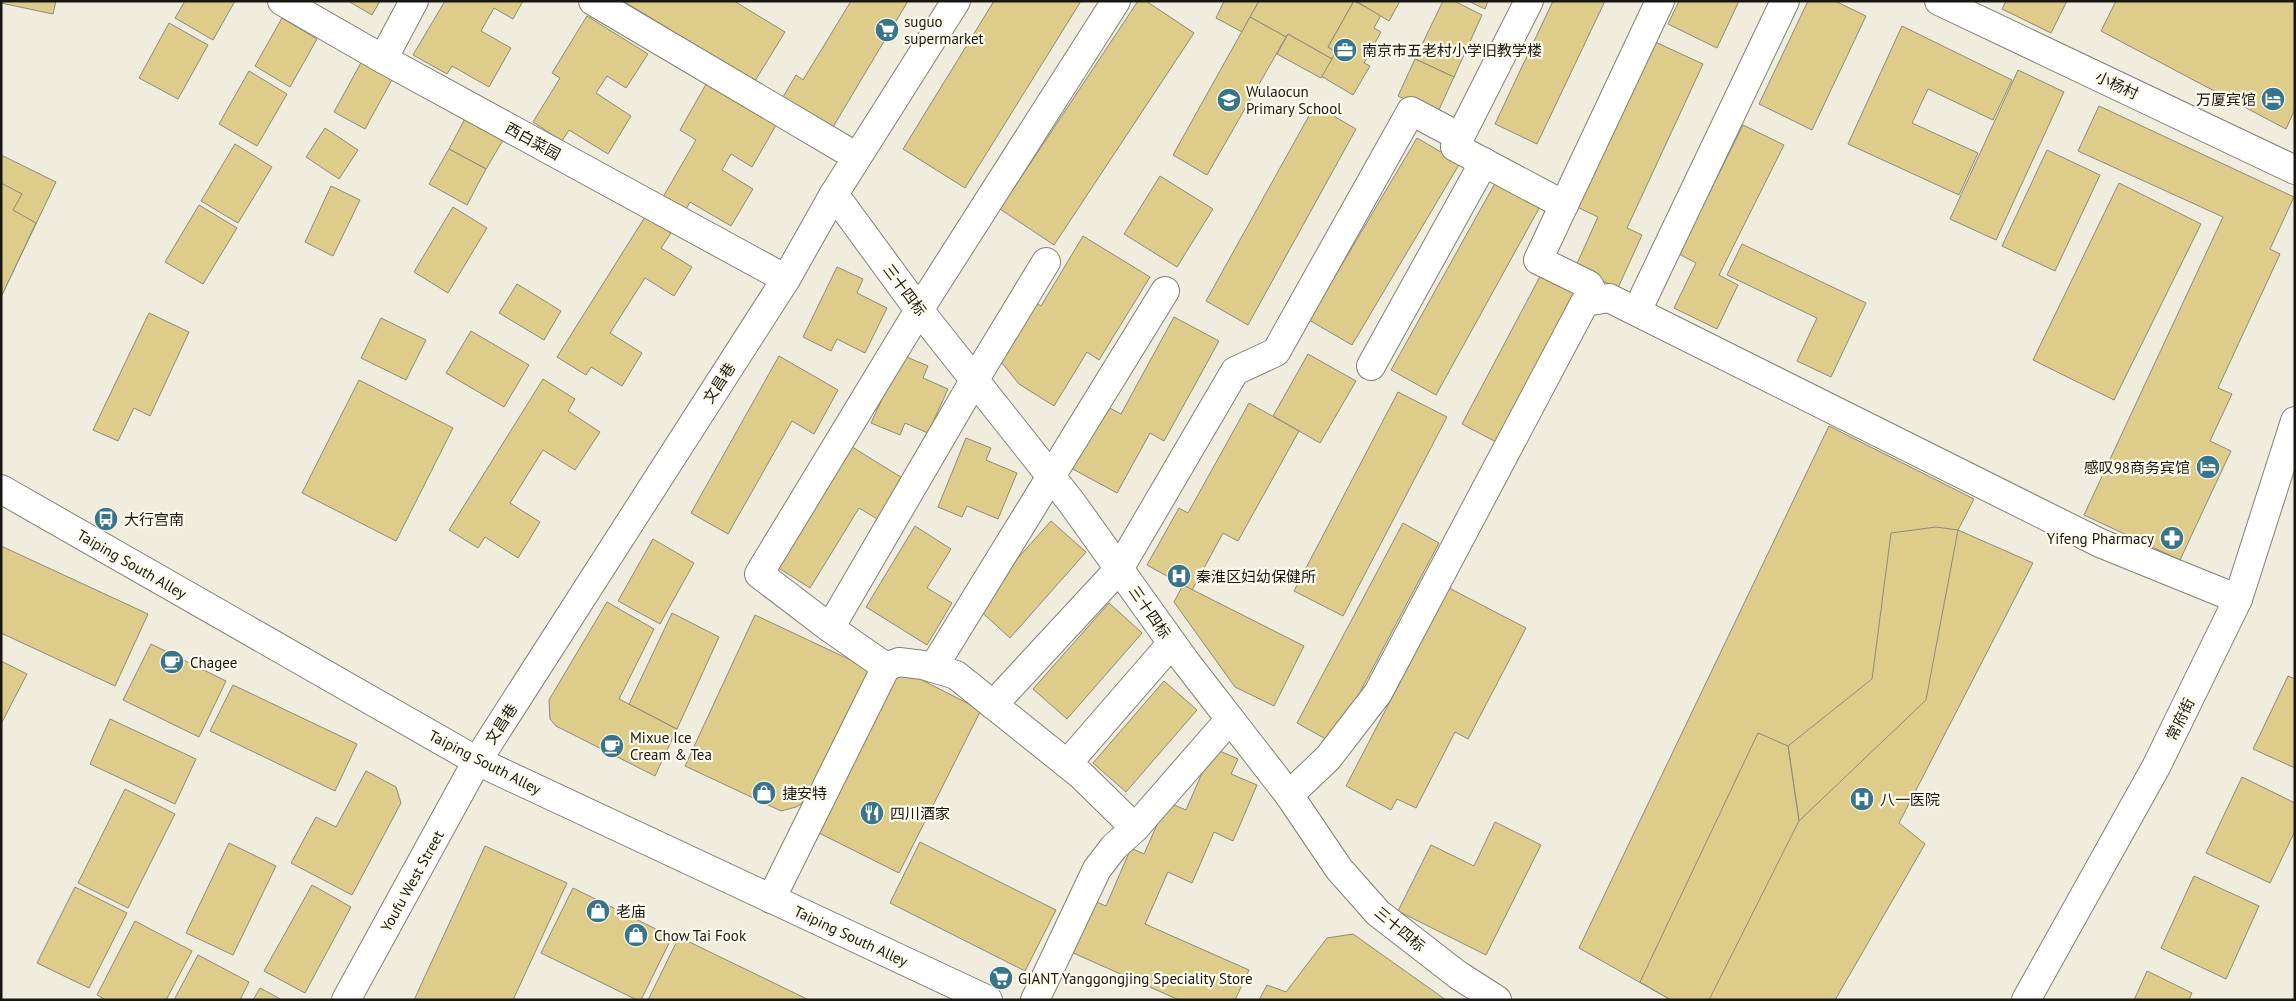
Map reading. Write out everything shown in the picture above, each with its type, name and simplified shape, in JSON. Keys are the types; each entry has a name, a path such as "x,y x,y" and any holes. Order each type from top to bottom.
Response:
{"street":[{"name":"西白菜园","path":"282,1 383,59 786,279"},
{"path":"383,59 414,1"},
{"path":"593,1 857,157"},
{"name":"文昌巷","path":"477,761 786,279 834,194 956,1"},
{"path":"886,667 830,628 759,574 919,310 1116,1"},
{"path":"1528,1 1455,146 1564,205"},
{"path":"1596,300 1589,285 1538,260 1660,1"},
{"path":"1636,311 1785,1"},
{"name":"小杨村","path":"1939,1 2295,170"},
{"path":"993,705 1119,569 1235,371 1276,352 1411,111 1460,137"},
{"path":"1371,366 1484,162"},
{"name":"三十四标","path":"834,194 919,310 1051,477 1172,643 1289,795 1339,869 1378,913 1458,975 1497,1000"},
{"path":"830,628 975,379 1046,262"},
{"path":"933,668 1165,291"},
{"path":"1289,795 1328,758 1378,692 1585,302 1610,298 2100,543 2238,599"},
{"name":"常府街","path":"2026,1000 2156,767 2238,599 2295,421"},
{"name":"Taiping South Alley","path":"1,489 477,761 988,1000"},
{"path":"1067,764 1172,643"},
{"path":"771,899 886,667 899,662 933,668 956,675 1067,764 1134,828"},
{"path":"1035,1000 1097,869 1114,847 1134,828 1230,719"},
{"name":"Youfu West Street","path":"346,1000 477,761"}],"building":[{"path":"1,1 56,1 53,14 1,3"},
{"path":"185,1 235,1 213,40 175,18"},
{"path":"348,1 380,1 372,15"},
{"path":"445,1 523,1 513,19 494,8 481,31 511,48 489,87 452,66 447,74 413,55"},
{"path":"623,1 734,1 785,32 755,81"},
{"path":"851,1 908,1 833,127 783,97 796,75 803,80"},
{"path":"994,1 1081,1 965,188 903,149"},
{"path":"1138,1 1146,1 1194,33 1054,245 1000,209"},
{"path":"1224,1 1259,1 1242,32 1216,18"},
{"path":"1259,1 1354,1 1328,47 1336,52 1332,59 1288,34 1286,37 1250,17"},
{"path":"1354,1 1381,15 1374,28 1381,32 1364,63 1370,66 1353,95 1321,76 1336,52 1328,47"},
{"path":"1356,1 1400,1 1389,21"},
{"path":"1443,1 1454,1 1482,15 1454,77 1415,59"},
{"path":"1468,1 1488,1 1485,9"},
{"path":"1553,1 1605,1 1537,144 1495,124"},
{"path":"1679,1 1739,1 1717,48 1668,24"},
{"path":"1808,1 1835,1 1866,16 1812,130 1759,104"},
{"path":"2006,1 2067,1 2051,33 2002,9"},
{"path":"2116,1 2295,1 2295,109 2286,129 2101,31"},
{"path":"587,16 648,54 626,88 607,76 596,93 631,116 608,154 569,130 562,141 533,122 560,78 552,73"},
{"path":"1250,17 1286,37 1207,175 1173,155"},
{"path":"282,18 317,39 290,87 255,66"},
{"path":"169,23 208,45 178,99 139,78"},
{"path":"1902,26 2012,80 1993,120 1928,89 1912,123 1978,153 1959,195 1848,144"},
{"path":"1288,34 1332,59 1321,78 1277,54"},
{"path":"1653,41 1703,64 1627,228 1642,235 1618,288 1575,268 1598,217 1577,207"},
{"path":"363,59 394,76 365,129 334,112"},
{"path":"1415,59 1454,77 1437,114 1398,96"},
{"path":"2018,70 2064,92 1996,240 1950,219"},
{"path":"249,71 287,94 257,146 219,124"},
{"path":"709,79 779,120 752,167 731,154 722,170 753,189 731,226 690,202 685,211 663,197 696,140 680,130"},
{"path":"1315,105 1356,129 1248,325 1206,301"},
{"path":"2099,106 2294,197 2270,249 2280,254 2218,388 2232,394 2210,441 2231,451 2180,560 2084,515 2223,217 2078,151"},
{"path":"468,113 506,135 486,169 449,149"},
{"path":"1743,125 1784,145 1719,275 1738,285 1717,329 1674,308 1696,263 1679,254"},
{"path":"325,128 358,150 339,179 306,157"},
{"path":"1417,138 1460,163 1352,345 1309,320"},
{"path":"235,144 272,167 238,223 201,201"},
{"path":"449,149 486,169 467,205 429,184"},
{"path":"2047,150 2100,175 2055,271 2002,246"},
{"path":"1,155 56,182 1,297"},
{"path":"1160,176 1213,209 1177,267 1124,234"},
{"path":"1498,178 1542,203 1436,395 1391,370"},
{"path":"1,183 22,194 13,210 36,223 1,297"},
{"path":"2119,183 2201,224 2114,400 2033,360"},
{"path":"331,186 360,200 333,256 305,242"},
{"path":"199,205 237,228 203,284 165,262"},
{"path":"453,207 487,228 448,293 414,272"},
{"path":"645,217 671,233 661,248 692,267 674,296 645,278 610,333 642,353 622,386 591,367 586,375 557,357"},
{"path":"1083,236 1150,277 1099,360 1087,352 1054,406 1019,384 998,358 1033,301 1041,306"},
{"path":"1742,244 1866,303 1831,377 1797,361 1817,318 1727,275"},
{"path":"837,267 863,279 857,293 887,308 865,353 837,339 831,351 803,337"},
{"path":"1545,267 1582,287 1498,443 1462,424"},
{"path":"517,284 561,311 544,340 499,313"},
{"path":"149,313 189,332 150,416 134,408 118,441 93,430"},
{"path":"1174,317 1219,341 1164,441 1150,433 1117,493 1071,468 1106,406 1121,414"},
{"path":"381,318 426,340 406,380 361,358"},
{"path":"471,331 529,365 504,407 446,373"},
{"path":"1308,354 1356,381 1320,443 1273,416"},
{"path":"902,355 928,366 923,378 948,389 928,433 905,423 900,435 871,423"},
{"path":"779,356 838,390 814,434 792,421 728,534 691,513"},
{"path":"543,379 575,399 568,411 600,432 575,470 543,450 510,503 540,522 518,558 485,537 478,548 449,530"},
{"path":"359,380 453,428 396,541 302,493"},
{"path":"1398,392 1447,417 1343,616 1294,591"},
{"path":"1249,403 1299,431 1238,541 1223,533 1192,590 1147,565 1179,508 1188,513"},
{"name":"八一医院","path":"1829,426 1974,499 1958,530 2033,563 1899,823 1925,844 1835,1000 1671,1000 1579,948"},
{"path":"966,438 991,448 986,460 1017,473 998,519 967,506 962,517 938,507"},
{"path":"849,445 904,479 879,520 859,508 810,588 774,565"},
{"path":"1051,521 1086,552 1010,638 975,606"},
{"path":"1403,523 1439,543 1333,743 1297,723"},
{"path":"915,526 951,549 927,588 952,603 927,645 866,607"},
{"path":"1936,527 1958,530 1926,700 1799,821 1788,746 1872,679 1891,533"},
{"path":"653,539 694,563 660,624 618,601"},
{"path":"1,546 148,614 115,686 1,633"},
{"path":"1183,585 1304,646 1274,706 1235,687 1174,602"},
{"path":"1449,588 1526,628 1468,739 1455,732 1416,808 1397,799 1391,810 1346,786"},
{"path":"607,602 654,629 619,699 677,729 655,776 556,726 550,719 549,700"},
{"path":"1109,603 1142,633 1067,719 1033,689"},
{"path":"672,613 719,637 677,729 629,704"},
{"path":"755,615 874,671 816,796 796,807 781,811 685,766"},
{"path":"151,644 226,681 199,737 123,700"},
{"path":"1,661 27,674 1,724"},
{"path":"896,667 981,710 899,873 813,830"},
{"path":"2288,676 2295,679 2295,768 2253,749"},
{"path":"1164,681 1197,710 1126,792 1093,763"},
{"path":"233,685 357,744 335,791 210,731"},
{"path":"110,719 196,759 175,804 90,764"},
{"path":"1758,733 1788,746 1799,821 1709,1000 1671,1000 1640,982"},
{"path":"1213,748 1238,759 1231,774 1257,785 1233,841 1214,832 1192,883 1168,872 1145,924 1249,970 1235,1000 1179,1000 1062,948 1085,897 1106,906 1131,848 1144,854 1167,802 1186,810"},
{"path":"366,771 396,787 401,803 352,895 291,863 316,817 336,827"},
{"path":"2242,777 2295,803 2295,831 2270,883 2206,853"},
{"path":"125,789 175,814 128,908 78,883"},
{"path":"1495,822 1541,845 1486,955 1398,911 1431,845 1474,866"},
{"path":"920,842 1056,910 1025,971 890,903"},
{"path":"229,843 276,866 233,955 186,933"},
{"path":"485,846 567,883 513,1000 414,1000"},
{"path":"2194,876 2259,906 2226,979 2161,948"},
{"path":"312,885 351,907 305,993 264,971"},
{"path":"75,887 127,913 89,988 37,963"},
{"path":"573,888 672,937 641,1000 637,1000 541,953"},
{"path":"135,921 192,951 166,1000 106,1000 97,995"},
{"path":"1353,934 1446,1000 1259,1000 1267,985 1286,992 1327,938"},
{"path":"679,937 809,1000 648,1000"},
{"path":"198,955 249,982 240,1000 174,1000"},
{"path":"2147,971 2192,993 2189,1000 2134,1000"},
{"path":"260,988 282,1000 253,1000"}],"place":[{"name":"suguo supermarket","path":"887,30"},
{"name":"南京市五老村小学旧教学楼","path":"1345,50"},
{"name":"万厦宾馆","path":"2273,99"},
{"name":"Wulaocun Primary School","path":"1229,100"},
{"name":"感叹98商务宾馆","path":"2208,467"},
{"name":"大行宫南","path":"106,519"},
{"name":"Yifeng Pharmacy","path":"2172,538"},
{"name":"秦淮区妇幼保健所","path":"1179,576"},
{"name":"Chagee","path":"172,662"},
{"name":"Mixue Ice Cream & Tea","path":"612,746"},
{"name":"捷安特","path":"764,793"},
{"name":"八一医院","path":"1862,799"},
{"name":"四川酒家","path":"872,813"},
{"name":"老庙","path":"598,911"},
{"name":"Chow Tai Fook","path":"636,935"},
{"name":"GIANT Yanggongjing Speciality Store","path":"1001,978"}]}
